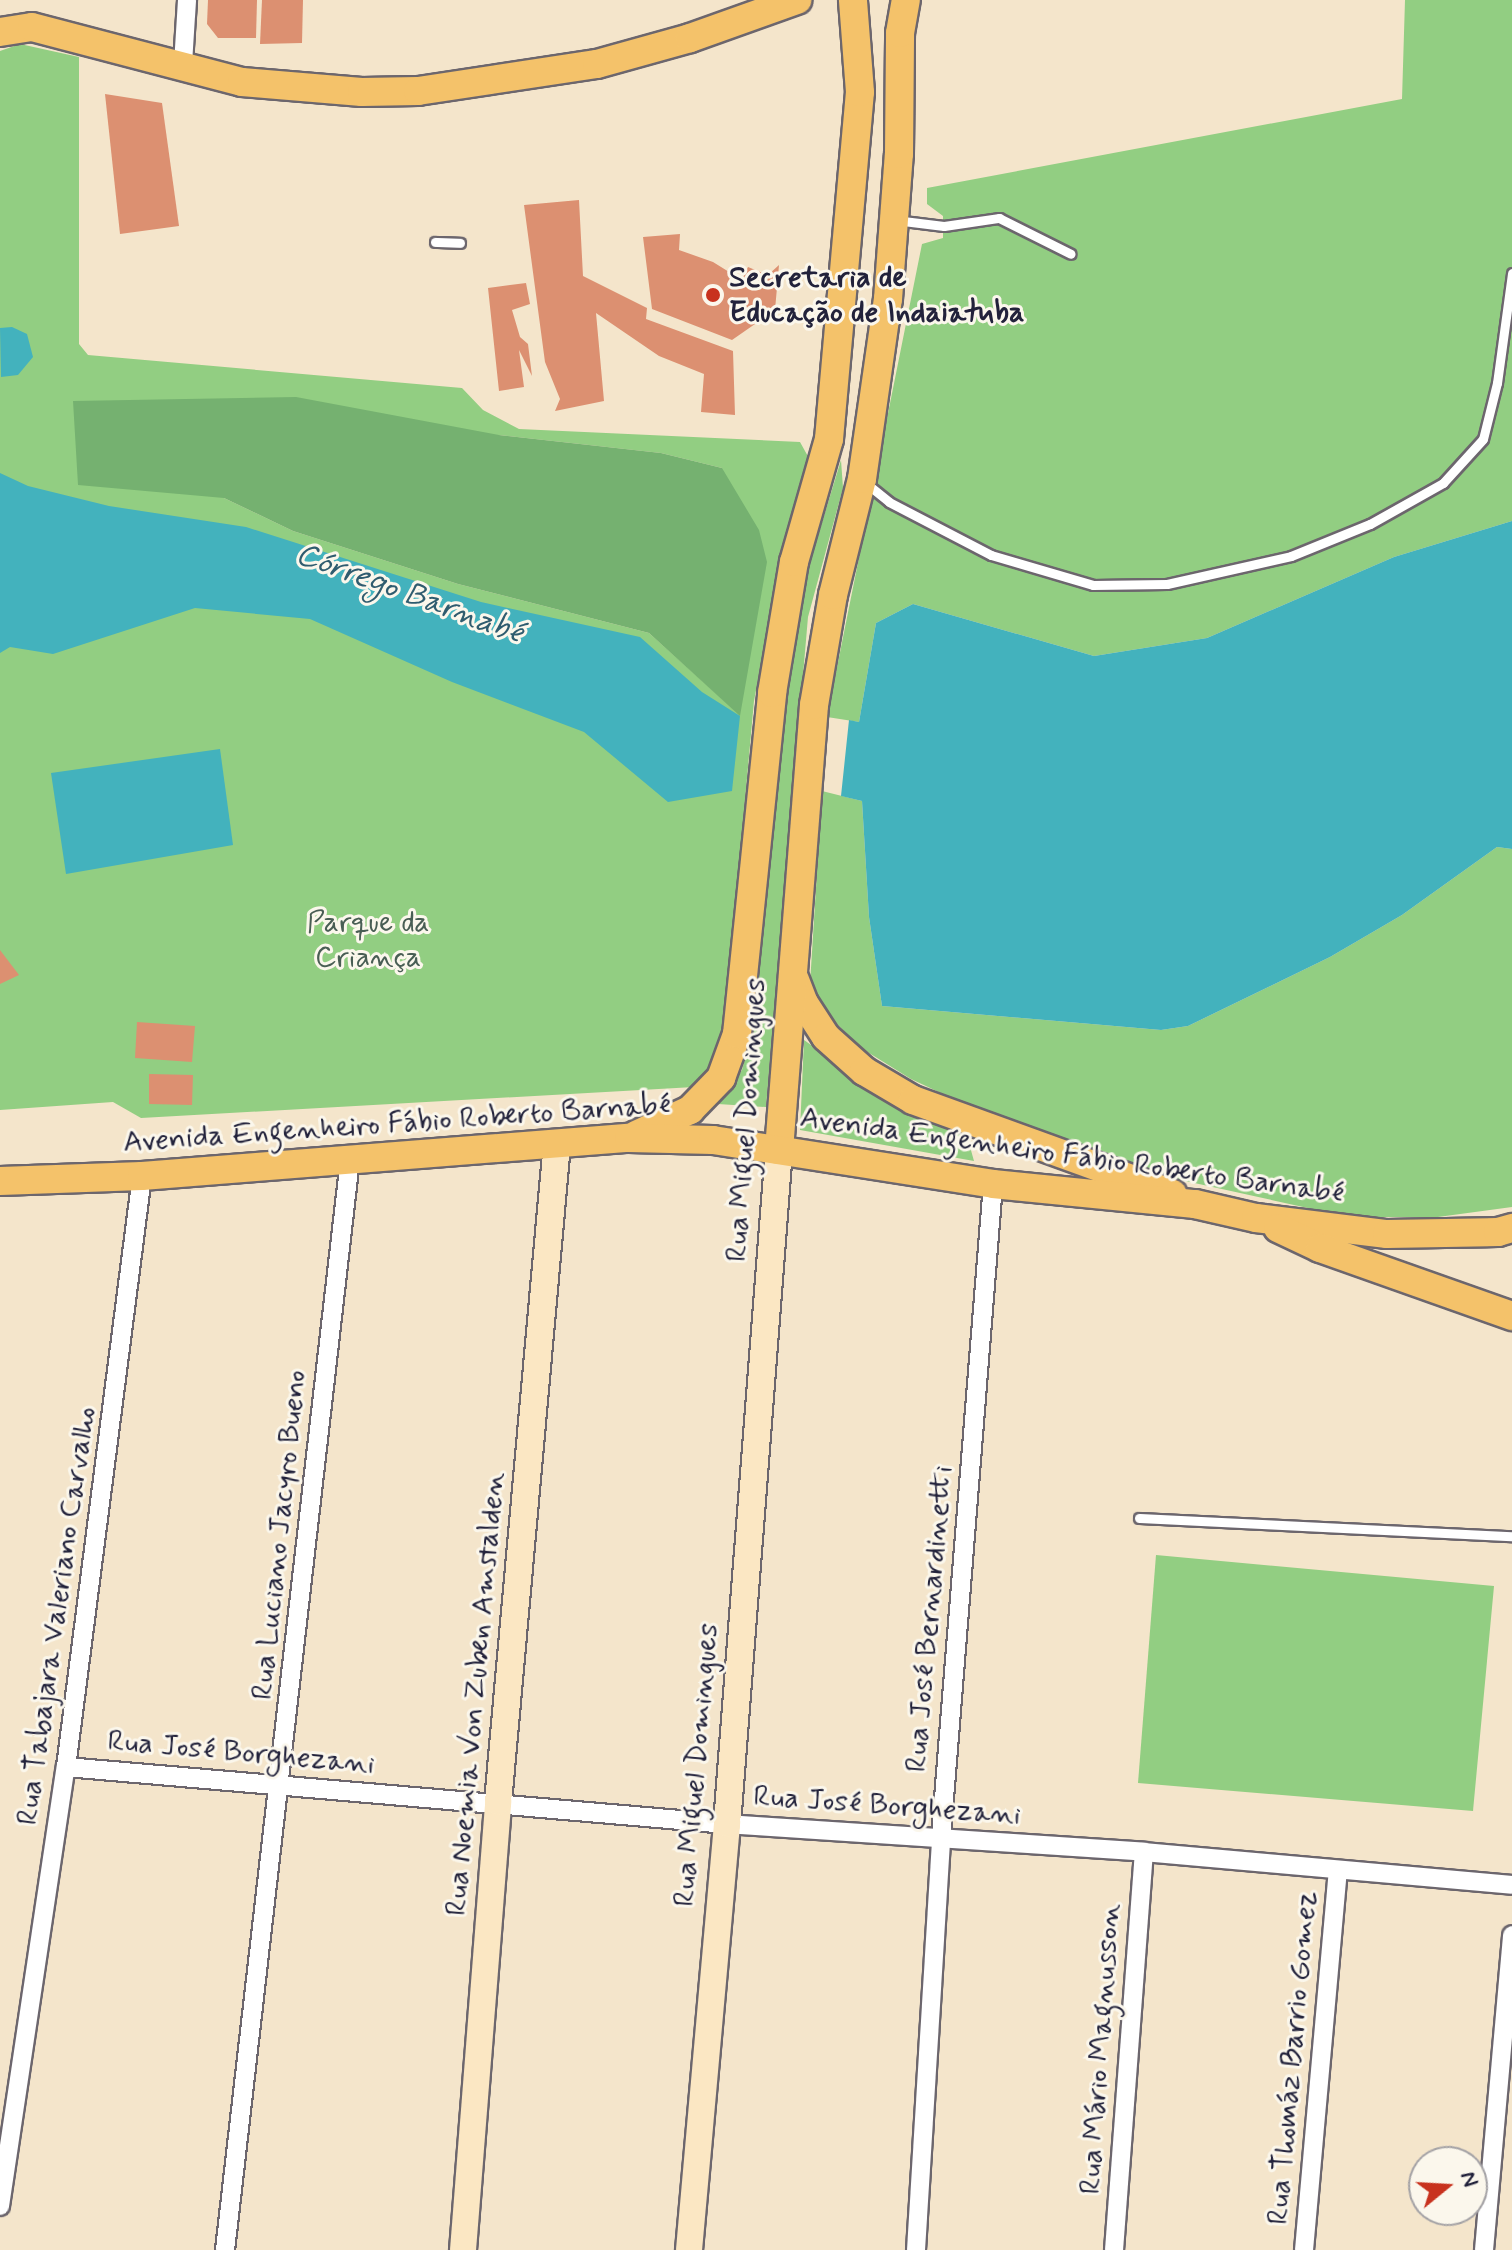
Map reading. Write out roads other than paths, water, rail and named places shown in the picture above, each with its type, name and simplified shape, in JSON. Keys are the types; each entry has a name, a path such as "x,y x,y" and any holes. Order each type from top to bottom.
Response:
{"main road":[{"path":"0,32 32,27 183,64 242,82 362,92 418,91 597,64 690,38 797,0"},
{"name":"Rua Miguel Domingues","path":"629,1138 690,1110 721,1078 737,1034 772,693 794,562 829,439 860,92 853,0"},
{"name":"Rua Miguel Domingues","path":"689,2250 727,1824 814,705 833,595 862,479 879,367 899,154 900,33 906,0"},
{"path":"793,975 804,1003 826,1037 864,1071 913,1100 959,1119 1138,1179 1195,1204"},
{"name":"Avenida Engenheiro Fábio Roberto Barnabé","path":"0,1181 142,1176 629,1138 713,1140 993,1184 1195,1204 1256,1218 1387,1234 1498,1232 1512,1228"},
{"name":"Rua Noemia Von Zuben Amstalden","path":"463,2250 498,1802 557,1144"},
{"path":"1256,1218 1320,1248 1512,1316"}],"street":[{"path":"183,64 187,0"},
{"name":"Rua Luciano Jacyro Bueno","path":"225,2250 350,1159"},
{"name":"Rua Tabajara Valeriano Carvalho","path":"0,2206 2,2172 66,1767 142,1176"},
{"name":"Rua José Bernardinetti","path":"916,2250 941,1836 993,1184"},
{"name":"Rua José Borghezani","path":"66,1767 727,1824 941,1836 1512,1885"},
{"name":"Rua Mário Magnusson","path":"1114,2250 1144,1852"},
{"name":"Rua Thomáz Barrio Gomez","path":"1304,2250 1338,1871"},
{"path":"1484,2250 1512,1935"}],"lane":[{"path":"894,220 944,226 999,218 1071,254"},
{"path":"435,242 460,243"},
{"path":"862,479 889,502 991,555 1093,585 1167,584 1291,556 1370,524 1443,483 1483,439 1497,383 1512,273"},
{"path":"1139,1518 1512,1536"}],"water":[{"path":"12,327 27,334 33,357 18,375 1,377 0,328"},
{"name":"Córrego Barnabé","path":"0,473 28,486 109,506 246,527 481,602 640,637 702,692 740,716 732,791 668,802 584,732 452,682 310,619 195,608 53,654 10,647 0,653"},
{"path":"1512,521 1512,849 1497,847 1402,915 1330,957 1188,1026 1161,1030 882,1006 869,917 862,801 841,796 849,720 859,722 876,623 913,604 1094,656 1207,638 1394,557"},
{"path":"220,749 233,845 66,874 51,773"}],"place":[{"name":"Secretaria de Educação de Indaiatuba","path":"713,295"}],"park label":[{"name":"Parque da Criança","path":"368,940"}]}
